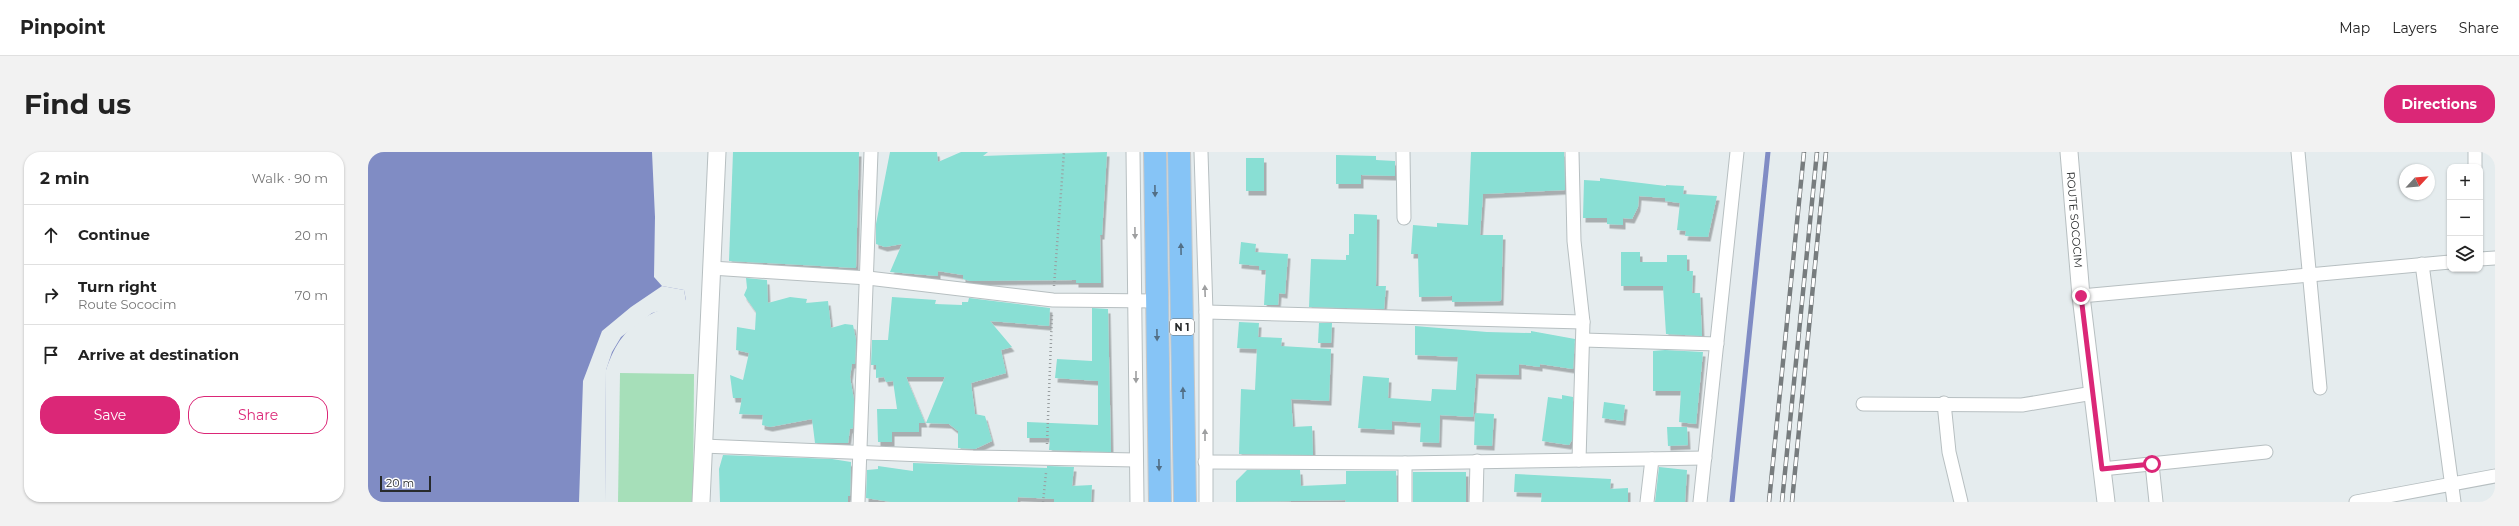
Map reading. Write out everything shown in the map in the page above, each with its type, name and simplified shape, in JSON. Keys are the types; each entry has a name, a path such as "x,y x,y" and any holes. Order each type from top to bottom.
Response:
{"highway":[{"name":"N 1","path":"1155,152 1146,301 1160,502"},
{"name":"N 1","path":"1179,152 1185,502"}],"street":[{"path":"701,502 716,152"},
{"path":"858,502 868,278 871,152"},
{"path":"1133,152 1146,301 1136,460 1137,502"},
{"path":"1201,152 1206,312 1206,502"},
{"path":"1403,152 1404,218"},
{"path":"1572,152 1574,241 1583,322 1579,460"},
{"path":"1700,502 1737,152"},
{"name":"ROUTE SOCOCIM","path":"2069,152 2081,296 2106,502"},
{"path":"2298,152 2320,388"},
{"path":"2475,152 2475,164"},
{"path":"2483,259 2495,258"},
{"path":"2081,296 2447,262"},
{"path":"2422,264 2454,502"},
{"path":"711,268 868,278 1053,300 1146,301"},
{"path":"1206,312 1583,322"},
{"path":"1583,340 1717,344"},
{"path":"1862,404 1944,403 2022,405 2093,394"},
{"path":"1944,403 1949,452 1961,502"},
{"path":"703,446 1136,460"},
{"path":"2102,469 2266,452"},
{"path":"1205,462 1405,462 1705,458"},
{"path":"1648,502 1652,459"},
{"path":"1476,502 1477,461"},
{"path":"1404,502 1405,462"},
{"path":"2152,464 2156,502"},
{"path":"2356,502 2495,476"}],"path":[{"path":"1044,502 1047,458"}],"green space":[{"path":"620,373 694,374 693,502 618,502"}],"water":[{"path":"368,152 652,152 655,217 654,277 662,286 684,290 686,300 655,312 642,319 622,337 609,361 606,370 605,502 368,502"}],"pier":[{"path":"662,286 684,290 686,301 675,307 652,313 621,337 612,352 606,370 605,502 579,502 583,381 602,331 631,307"}],"building":[{"path":"733,152 859,152 856,268 729,261"},
{"path":"890,152 937,152 938,162 961,152 988,152 983,156 1107,152 1102,235 1100,235 1101,283 1076,283 1076,280 970,281 963,279 963,275 938,271 938,276 890,272 902,244 885,247 876,244 876,224"},
{"path":"1471,152 1564,152 1565,190 1483,194 1480,235 1503,235 1501,301 1452,302 1452,296 1419,297 1418,254 1411,254 1413,225 1437,227 1437,223 1468,225"},
{"path":"1336,155 1376,156 1376,160 1395,161 1395,176 1361,175 1361,184 1336,184"},
{"path":"1246,158 1264,158 1264,191 1246,191"},
{"path":"1600,178 1666,186 1684,186 1683,194 1717,196 1708,237 1685,236 1686,231 1677,230 1680,203 1665,201 1665,198 1639,196 1638,207 1632,219 1623,218 1623,225 1607,224 1607,218 1583,218 1584,180 1600,181"},
{"path":"1354,214 1377,215 1376,286 1386,286 1384,309 1309,307 1311,259 1346,260 1346,255 1349,255 1349,234 1354,234"},
{"path":"1241,242 1256,244 1255,252 1288,254 1285,294 1279,293 1278,305 1264,305 1266,270 1259,270 1259,266 1239,264"},
{"path":"1621,252 1640,252 1640,262 1667,262 1667,255 1687,255 1687,271 1693,271 1692,293 1700,293 1702,336 1666,334 1663,286 1621,286"},
{"path":"746,278 767,280 768,303 790,297 807,299 806,303 828,301 831,328 845,324 853,325 856,340 855,364 852,364 850,377 854,400 853,428 850,429 848,443 815,443 812,419 770,427 762,425 763,415 739,414 742,398 733,398 730,375 743,380 749,353 736,350 737,327 755,330 756,312 744,295 747,288"},
{"path":"892,297 936,300 935,304 962,305 962,302 968,302 969,298 1050,308 1049,326 990,321 1012,347 1001,350 1006,373 971,383 975,414 985,416 992,441 975,449 958,448 958,431 949,424 926,423 945,377 906,377 925,423 919,423 919,432 892,432 892,442 878,442 877,409 897,409 893,381 886,382 884,377 876,378 876,365 871,365 872,340 888,340"},
{"path":"1092,308 1108,309 1111,452 1049,450 1050,438 1027,438 1027,422 1098,425 1098,381 1055,378 1057,359 1092,361"},
{"path":"1239,322 1259,323 1258,337 1282,338 1281,346 1331,349 1329,401 1291,399 1293,427 1312,426 1313,455 1239,454 1241,389 1255,390 1257,349 1237,348"},
{"path":"1319,323 1332,323 1331,343 1318,343"},
{"path":"1415,326 1487,332 1531,333 1531,331 1575,339 1573,369 1540,364 1540,367 1519,364 1519,375 1476,374 1473,417 1440,415 1439,443 1420,442 1421,423 1392,421 1392,430 1358,428 1363,376 1389,378 1388,398 1431,401 1432,389 1456,390 1458,357 1415,355"},
{"path":"1665,350 1703,352 1696,424 1679,422 1681,391 1653,391 1653,351"},
{"path":"1562,395 1573,397 1572,440 1569,445 1542,441 1548,397 1562,399"},
{"path":"1604,402 1625,405 1623,421 1602,418"},
{"path":"1475,413 1494,414 1492,446 1474,445"},
{"path":"1667,427 1687,427 1688,445 1668,446"},
{"path":"723,455 832,459 851,462 850,496 848,496 848,502 720,502 719,469"},
{"path":"913,463 1047,468 1047,466 1074,467 1072,486 1092,485 1091,502 1054,502 1054,499 1018,497 1017,502 891,502 866,498 867,470 878,469 878,466 913,471"},
{"path":"1659,467 1687,470 1685,502 1655,502"},
{"path":"1247,470 1300,470 1301,486 1346,484 1346,471 1396,471 1397,502 1345,502 1346,500 1236,502 1236,481"},
{"path":"1413,472 1466,472 1466,502 1413,502"},
{"path":"1515,474 1611,479 1610,489 1628,488 1628,502 1541,502 1542,493 1514,492"}],"waterway":[{"path":"1732,502 1768,152"}],"railway":[{"path":"1769,502 1804,152"},
{"path":"1782,502 1817,152"},
{"path":"1792,502 1826,152"}],"route":[{"path":"2081,296 2102,469 2152,464"}]}
